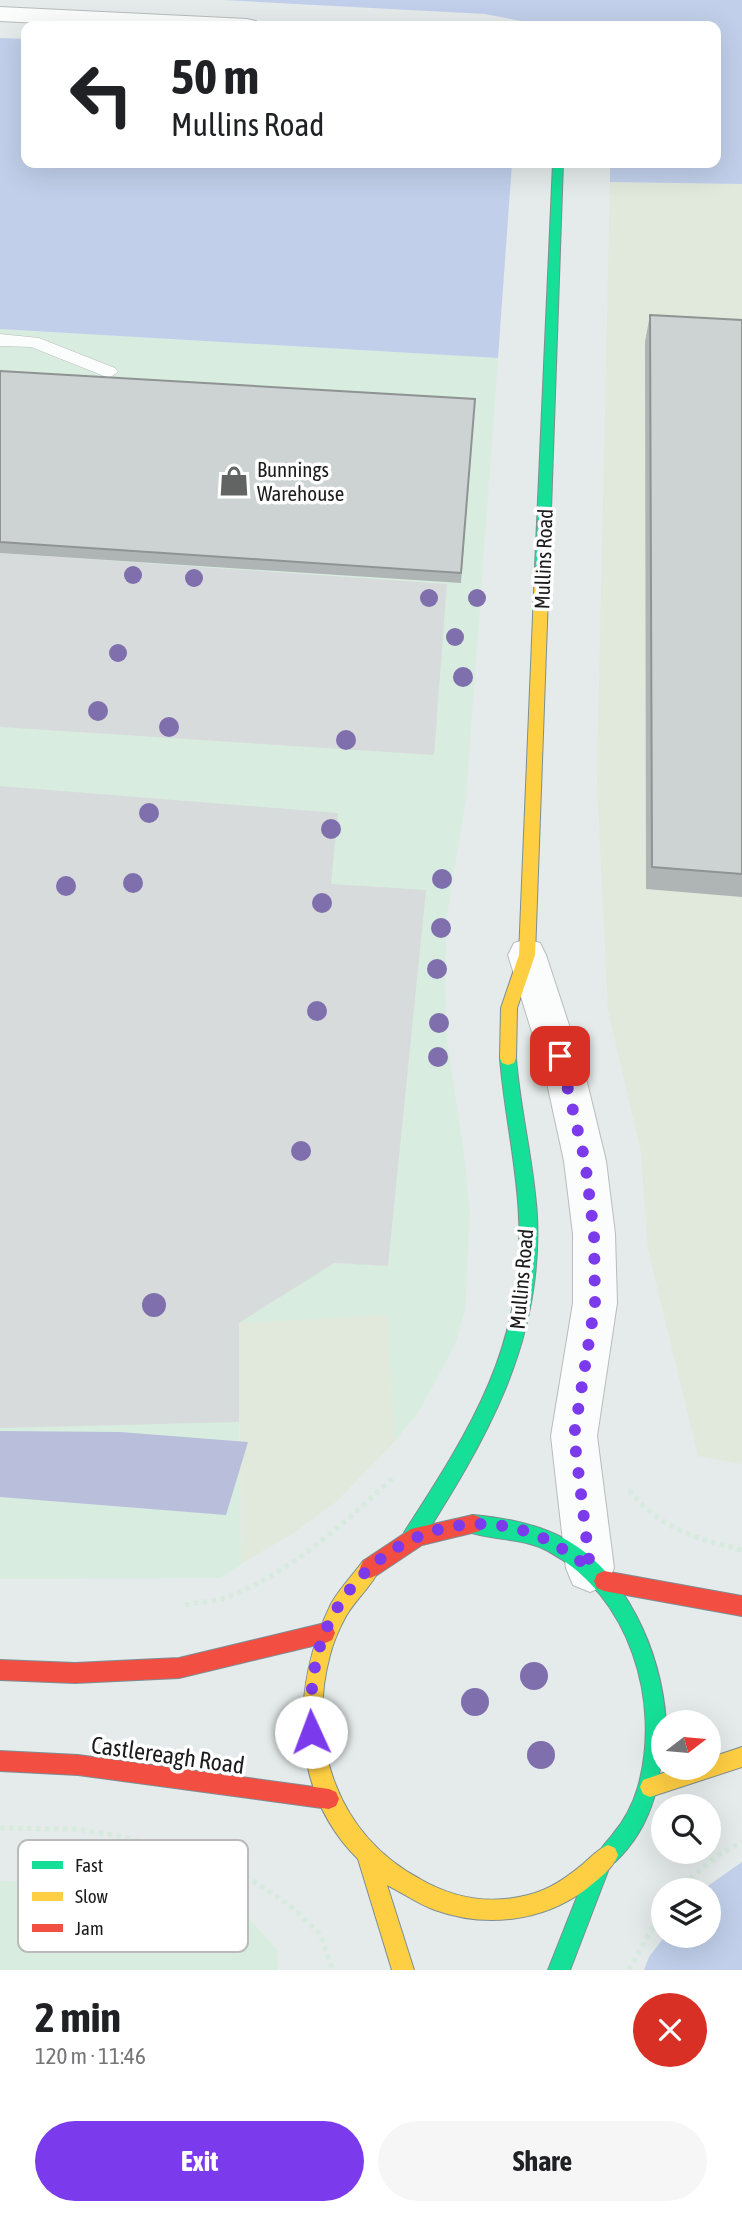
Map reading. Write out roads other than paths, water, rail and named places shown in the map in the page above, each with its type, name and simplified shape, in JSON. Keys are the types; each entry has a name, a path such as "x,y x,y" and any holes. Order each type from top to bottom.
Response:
{"street":[{"path":"0,14 144,21"},
{"name":"Mullins Road","path":"412,1538 480,1433 503,1386 523,1316 529,1242 522,1170 507,1080 508,1013 527,955 558,168"},
{"name":"Mullins Road","path":"527,955 550,1019 565,1074 585,1161 594,1234 595,1303 574,1436 597,1575"},
{"path":"473,1524 535,1534 564,1549 597,1575 629,1615 647,1655 657,1698 658,1743 650,1787 637,1819 619,1847 597,1871 562,1894 523,1909 481,1911 440,1903 401,1884 368,1857 346,1830 329,1799 317,1766 311,1732 310,1697 325,1633 340,1602 361,1575 385,1554 412,1538 442,1528 473,1524"},
{"path":"597,1575 742,1606"},
{"path":"0,1670 75,1673 179,1668 325,1633"},
{"path":"650,1787 742,1757"},
{"name":"Castlereagh Road","path":"0,1761 78,1765 329,1799"},
{"path":"368,1857 403,1970"},
{"path":"559,1970 597,1871"}],"lane":[{"path":"0,340 33,342 109,372"}],"place":[{"name":"Bunnings Warehouse","path":"234,481"}]}
